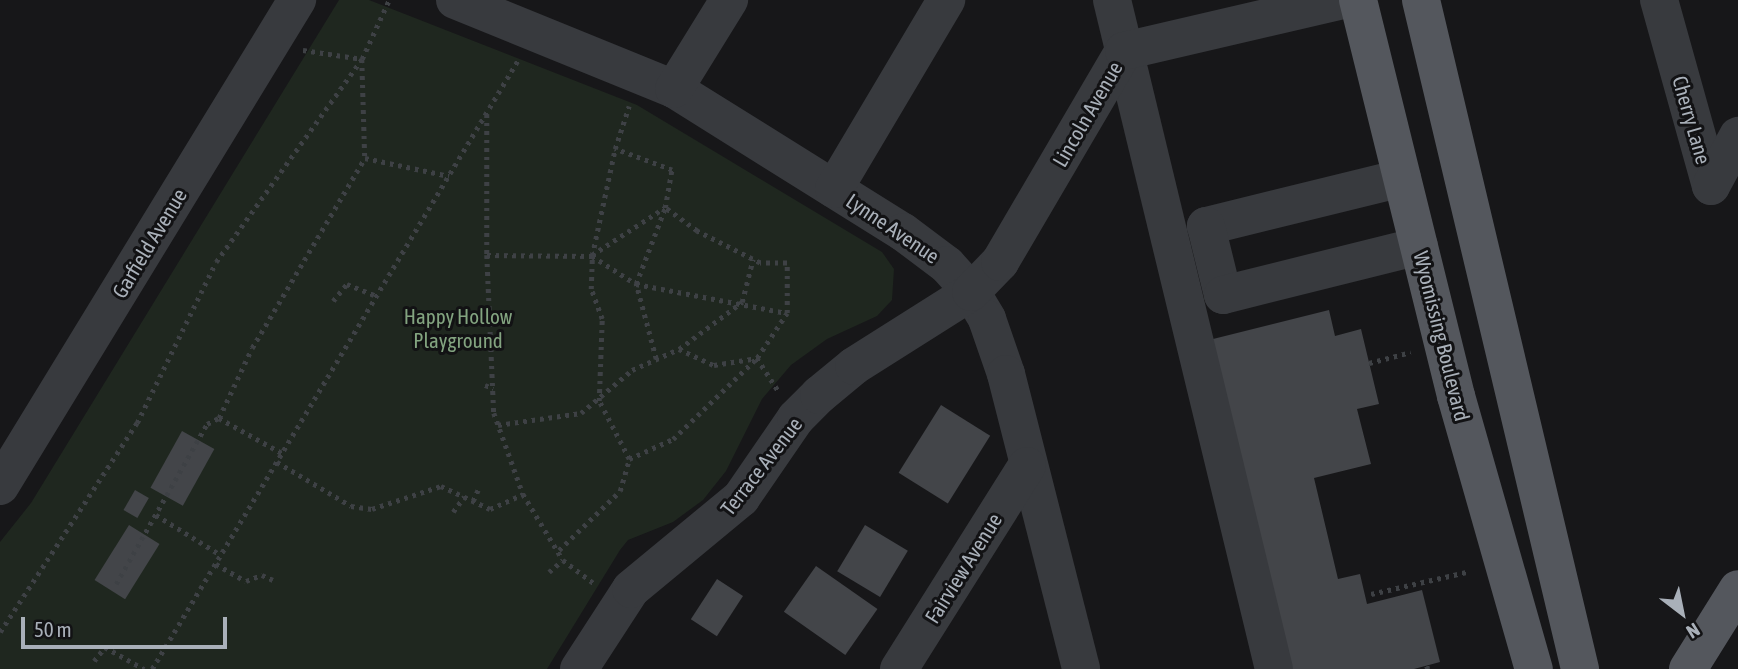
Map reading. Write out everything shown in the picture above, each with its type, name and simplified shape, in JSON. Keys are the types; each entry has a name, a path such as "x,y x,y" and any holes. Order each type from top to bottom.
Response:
{"main road":[{"name":"Wyomissing Boulevard","path":"1358,0 1456,396 1533,669"},
{"path":"1421,0 1580,669"},
{"path":"1688,669 1738,589"}],"street":[{"name":"Garfield Avenue","path":"0,486 298,0"},
{"name":"Lynne Avenue","path":"455,0 518,17 657,82 903,232 947,265 971,292 987,319 1006,374 1027,467 1081,669"},
{"path":"657,82 729,0"},
{"path":"834,189 946,0"},
{"path":"1112,0 1274,669"},
{"name":"Lincoln Avenue","path":"971,292 1000,262 1124,51 1343,0"},
{"name":"Cherry Lane","path":"1659,0 1711,186 1738,136"},
{"path":"1402,178 1206,226 1223,295 1419,246"},
{"name":"Terrace Avenue","path":"579,669 631,589 741,499 764,462 819,395 854,366 971,292"},
{"name":"Fairview Avenue","path":"900,669 1027,467"}],"path":[{"path":"0,632 137,423 216,262 362,59 389,0"},
{"path":"152,669 487,111 518,17"},
{"path":"270,45 362,59"},
{"path":"116,584 207,424 219,418 251,348 365,159 362,59"},
{"path":"559,550 620,491 629,459 598,401 601,319 592,289 592,256 615,149 657,82"},
{"path":"487,111 487,256 493,388 498,425 523,494 563,560 586,578"},
{"path":"615,149 672,170 665,208 636,284 656,359"},
{"path":"365,159 449,176"},
{"path":"592,256 665,208"},
{"path":"629,459 673,439 757,358 787,313 787,263 753,260 698,231 665,208"},
{"path":"487,256 592,256 636,284 787,313"},
{"path":"498,425 581,412 598,401 632,370 678,349 742,302 753,260"},
{"path":"333,300 347,284 376,296"},
{"path":"678,349 714,365 757,358"},
{"path":"1369,363 1411,352"},
{"path":"485,385 493,388"},
{"path":"219,418 282,453"},
{"path":"276,462 351,506 372,509 441,486 490,509 523,494"},
{"path":"473,501 478,490"},
{"path":"453,512 464,497"},
{"path":"156,514 221,555"},
{"path":"549,572 563,560"},
{"path":"216,564 246,581 262,575 273,580"},
{"path":"1371,594 1466,572"},
{"path":"94,661 105,647 144,669"}],"green space":[{"name":"Happy Hollow Playground","path":"339,0 369,0 637,105 882,252 894,269 892,300 877,316 827,339 791,365 762,399 726,471 703,500 673,522 628,540 547,669 0,669 0,542 31,503"}],"building":[{"path":"1329,310 1335,336 1361,329 1379,404 1357,409 1371,464 1314,478 1338,579 1360,574 1367,604 1422,590 1440,662 1414,669 1281,669 1205,341"},
{"path":"941,405 990,436 948,504 899,473"},
{"path":"182,431 214,449 183,506 150,488"},
{"path":"135,490 149,498 137,518 124,510"},
{"path":"129,525 160,544 125,599 95,580"},
{"path":"865,525 908,551 880,597 837,571"},
{"path":"816,566 877,609 845,655 784,612"},
{"path":"717,579 743,596 717,636 691,619"}]}
